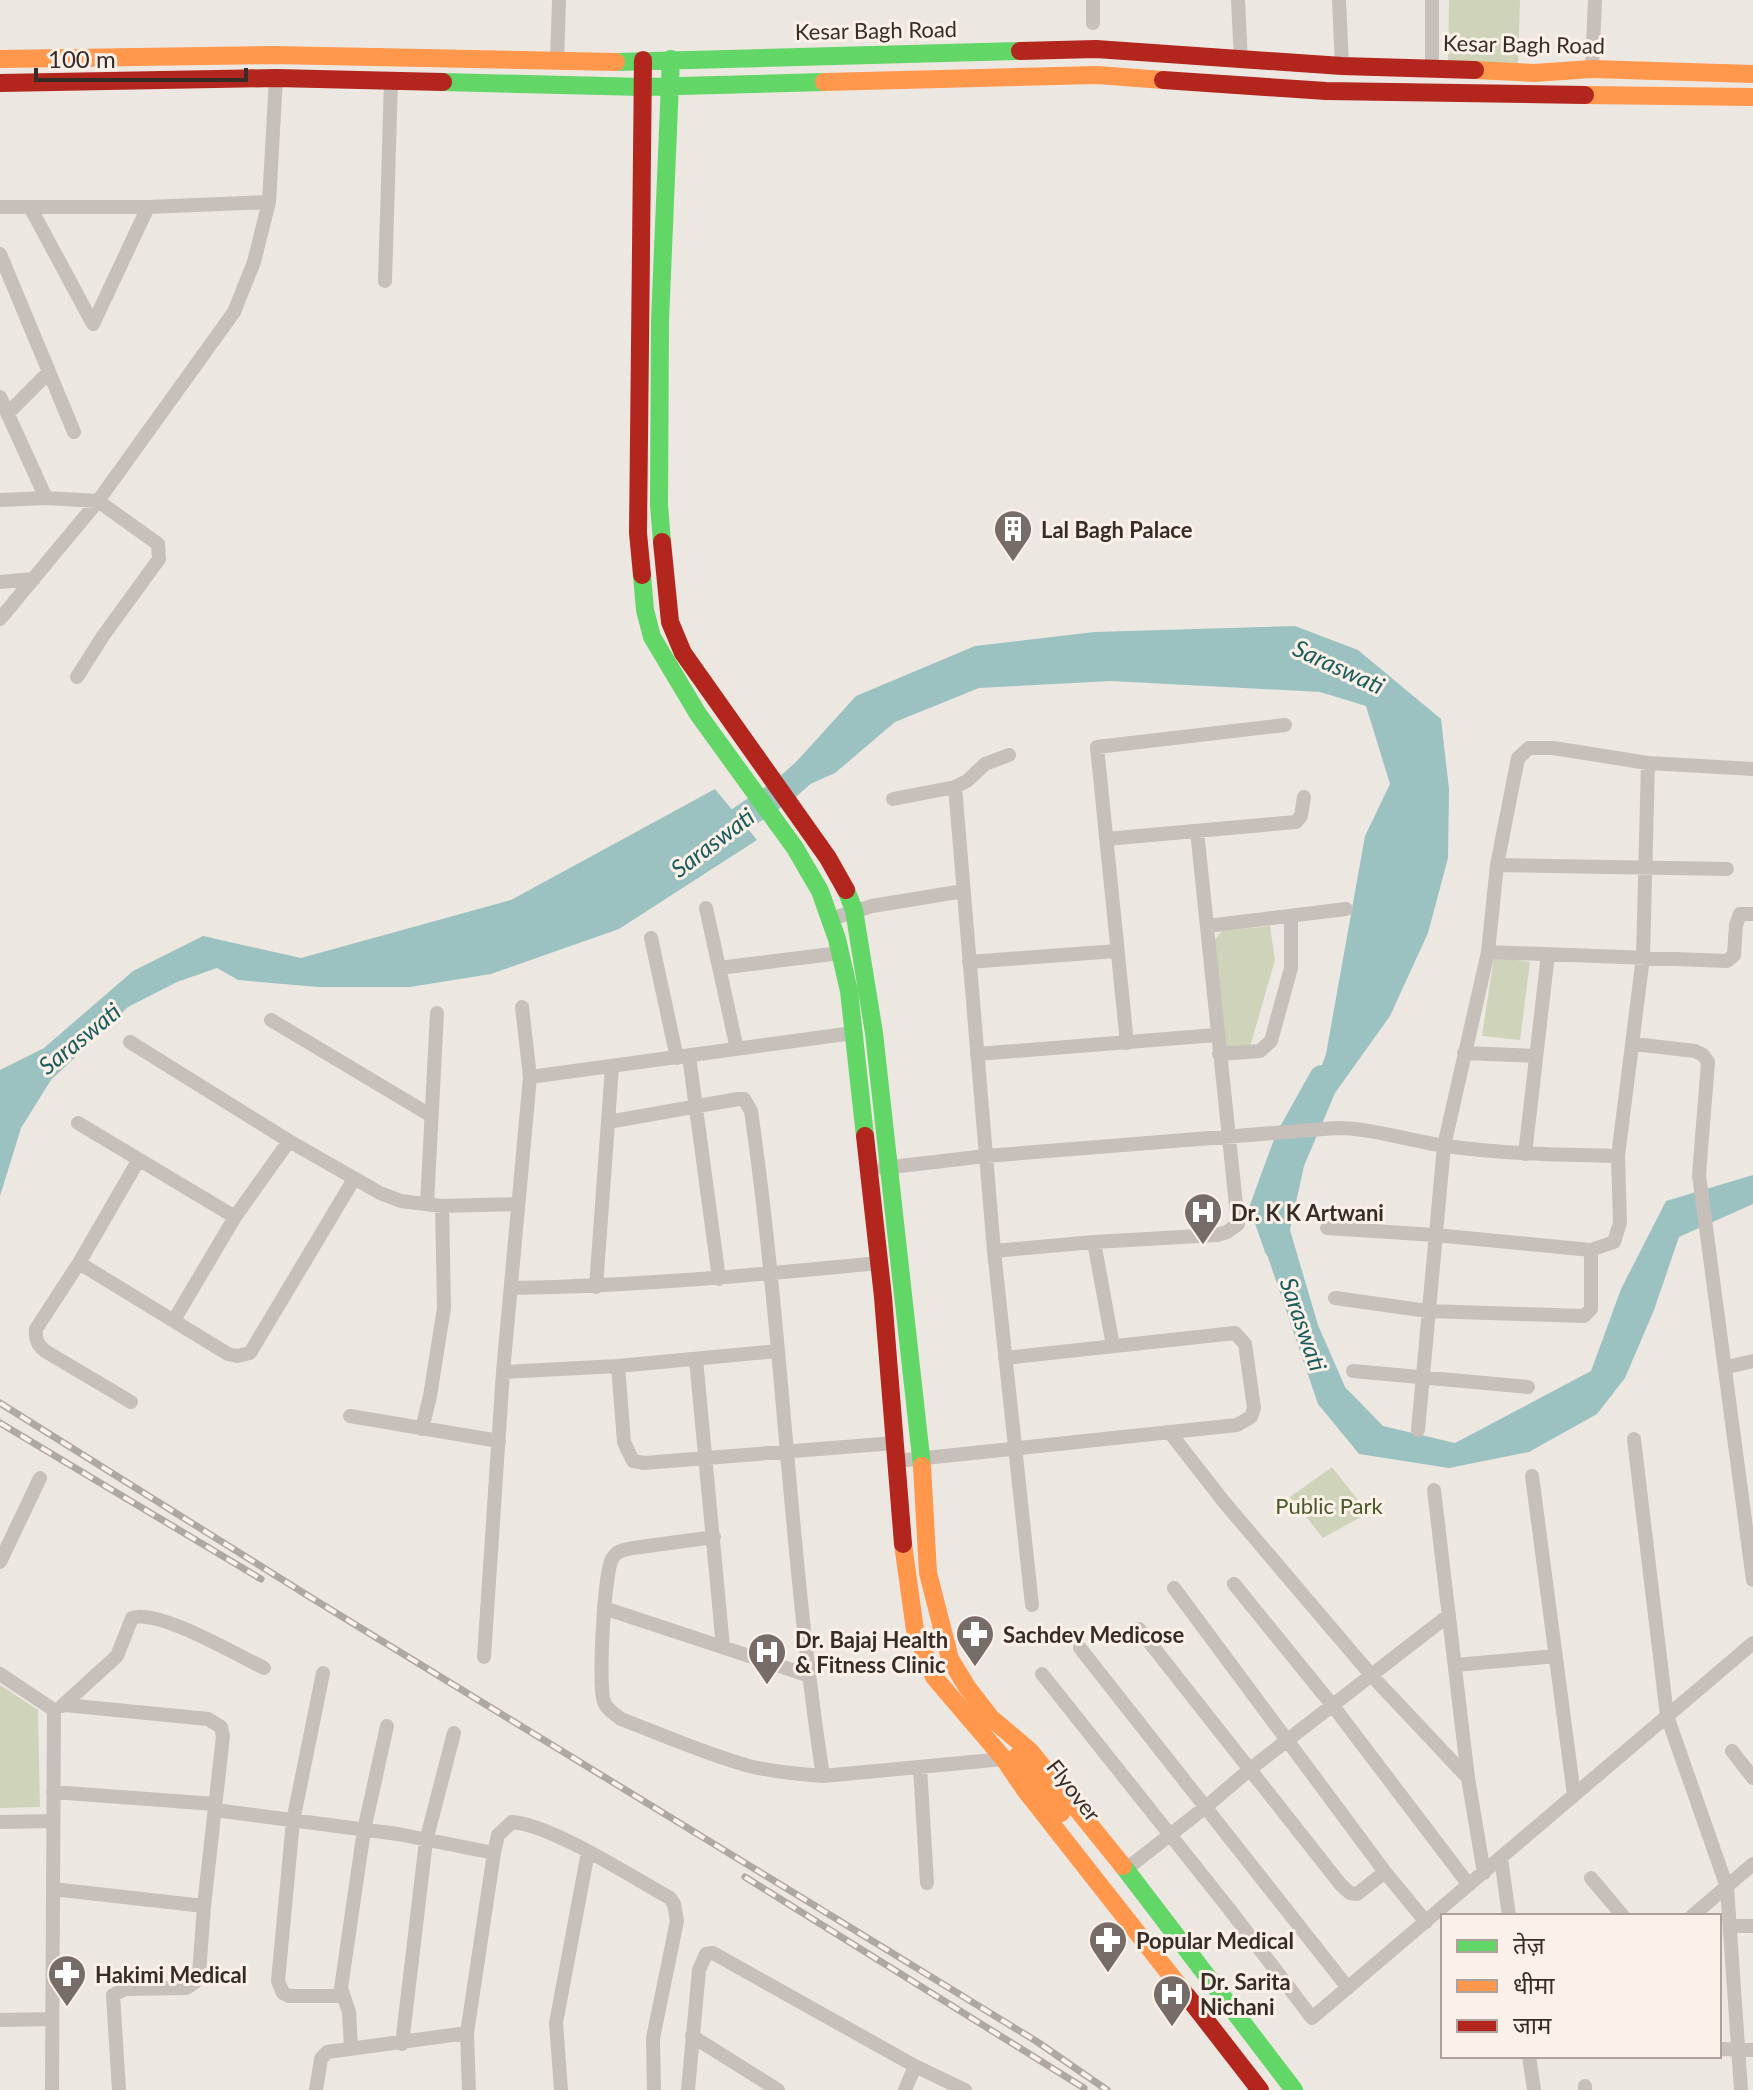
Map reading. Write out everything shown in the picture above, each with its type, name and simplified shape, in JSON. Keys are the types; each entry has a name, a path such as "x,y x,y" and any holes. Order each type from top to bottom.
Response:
{"main road":[{"name":"Kesar Bagh Road","path":"0,59 274,55 557,62 1096,49 1342,66 1534,73 1592,69 1749,74"},
{"path":"671,59 660,321 659,505 670,622 683,653 811,834 844,886 854,910 874,1033 922,1459 928,1573 950,1659 967,1687 978,1716 1025,1790 1092,1871 1260,2090"},
{"path":"643,60 638,533 645,610 652,637 666,663 698,714 795,848 820,891 831,919 849,991 892,1386 905,1574 915,1630 934,1677 978,1716 999,1726 1030,1751 1150,1900 1294,2090"},
{"path":"0,83 276,78 643,87 1097,75 1326,91 1748,97"},
{"name":"Flyover","path":"978,1716 1011,1748 1272,2090"}],"street":[{"path":"557,62 559,0"},
{"path":"1093,0 1093,23"},
{"path":"1238,0 1241,61"},
{"path":"1339,0 1342,66"},
{"path":"1432,0 1432,67"},
{"path":"1592,69 1595,0"},
{"path":"1748,97 1749,74"},
{"path":"0,619 98,501 234,312 254,262 269,202 276,78"},
{"path":"385,281 391,82"},
{"path":"0,207 148,207 269,202"},
{"path":"30,207 93,324 148,207"},
{"path":"0,254 74,432"},
{"path":"8,413 49,372"},
{"path":"0,397 46,498"},
{"path":"0,500 46,498 98,501 158,544 159,559 77,677"},
{"path":"0,582 34,579"},
{"path":"1127,1043 1097,747 1285,725"},
{"path":"1418,1430 1444,1146 1488,952 1497,865 1518,758 1529,748 1553,748 1648,763 1753,769"},
{"path":"893,799 955,787 967,781 985,764 1009,755"},
{"path":"1327,1228 1591,1250 1614,1242 1620,1223 1618,1156 1643,957 1648,763"},
{"path":"955,787 994,1251 1032,1605"},
{"path":"1106,839 1296,822 1301,816 1304,797"},
{"path":"994,1251 1217,1235 1238,1224 1197,831"},
{"path":"1497,865 1727,869"},
{"path":"831,919 854,910 964,891"},
{"path":"706,908 737,1049"},
{"path":"1207,926 1346,909"},
{"path":"1488,952 1727,961 1734,955 1740,914 1753,914"},
{"path":"1219,1054 1260,1051 1271,1041 1291,968 1291,917"},
{"path":"651,938 696,1106 719,1279"},
{"path":"969,962 1116,951"},
{"path":"719,968 840,953"},
{"path":"1525,1154 1548,954"},
{"path":"484,1657 503,1372 530,1077 522,1007"},
{"path":"422,1429 444,1308 434,1205 430,1115 437,1013"},
{"path":"271,1020 430,1115"},
{"path":"530,1077 853,1033"},
{"path":"977,1054 1216,1035"},
{"path":"130,1042 289,1141 354,1179 401,1201 434,1205 518,1204"},
{"path":"1634,1044 1695,1051 1708,1062 1699,1175 1753,1580"},
{"path":"1464,1053 1536,1056"},
{"path":"596,1287 612,1067"},
{"path":"608,1122 744,1099 751,1111 788,1451 807,1675 823,1776"},
{"path":"78,1123 235,1217"},
{"path":"869,1170 986,1156 1336,1128 1365,1130 1444,1146 1525,1154 1618,1156"},
{"path":"174,1320 235,1217 289,1141"},
{"path":"131,1402 38,1345 36,1329 79,1263 138,1161"},
{"path":"79,1263 228,1354 237,1356 250,1353 354,1179"},
{"path":"1094,1242 1113,1346"},
{"path":"1335,1298 1428,1311 1584,1316 1591,1309 1591,1250"},
{"path":"512,1288 596,1287 719,1279 879,1263"},
{"path":"618,1366 624,1442 633,1461 644,1463 788,1451 896,1452 922,1459 1237,1425 1251,1417 1254,1408 1243,1338 1235,1333 1005,1358"},
{"path":"503,1372 618,1366 778,1351"},
{"path":"696,1359 723,1647"},
{"path":"1727,1367 1753,1361"},
{"path":"1353,1371 1528,1387"},
{"path":"350,1416 499,1441"},
{"path":"1171,1434 1224,1502 1372,1676 1468,1778"},
{"path":"1634,1439 1667,1716 1727,1887 1741,2090"},
{"path":"1532,1476 1574,1795"},
{"path":"0,1562 40,1478"},
{"path":"1434,1490 1468,1778 1484,1873"},
{"path":"714,1537 620,1550 614,1555 609,1567 604,1608 603,1689 604,1702 610,1711 635,1725 752,1767 823,1776 1004,1759"},
{"path":"1234,1584 1333,1706 1469,1885"},
{"path":"1174,1588 1385,1872 1426,1922"},
{"path":"604,1608 807,1675"},
{"path":"52,2090 53,1792 60,1707 117,1656 132,1618 139,1615 160,1618 264,1668"},
{"path":"1125,1870 1449,1615"},
{"path":"1139,1629 1341,1885 1350,1893 1362,1891 1385,1872"},
{"path":"1042,1674 1312,2018 1753,1643"},
{"path":"1080,1648 1348,1988"},
{"path":"1455,1665 1556,1656"},
{"path":"323,1673 293,1821 279,1987 289,1996 342,1996"},
{"path":"0,1674 60,1707 208,1719 216,1722 223,1736 199,1974 194,1983 179,1989 126,1989 113,1995 119,2090"},
{"path":"351,2048 349,2012 341,1988 364,1830 387,1726"},
{"path":"402,2044 426,1841 454,1733"},
{"path":"1732,1751 1753,1778"},
{"path":"920,1767 927,1883"},
{"path":"53,1792 215,1807 494,1853"},
{"path":"0,1822 53,1821"},
{"path":"469,2090 467,2033 494,1853 498,1835 512,1822 526,1823 588,1852 670,1898 674,1904 677,1921 653,2038 654,2090"},
{"path":"561,2090 556,2023 588,1852"},
{"path":"1501,1858 1509,1914"},
{"path":"1694,1914 1753,1864"},
{"path":"1591,1878 1621,1914"},
{"path":"53,1889 204,1906"},
{"path":"1731,1926 1753,1926"},
{"path":"688,2090 699,1970 706,1954 713,1953 915,2066 965,2090"},
{"path":"0,2020 52,2019"},
{"path":"316,2090 321,2059 327,2052 467,2033"},
{"path":"692,2036 778,2090"},
{"path":"1721,2049 1753,2050"},
{"path":"1529,2058 1534,2090"},
{"path":"905,2090 915,2066"}],"green space":[{"path":"1449,0 1520,0 1518,63 1448,66"},
{"path":"1270,926 1275,960 1250,1047 1224,1048 1214,941 1222,931"},
{"path":"1494,957 1530,962 1520,1040 1482,1036"},
{"name":"Public Park","path":"1332,1467 1368,1513 1323,1538 1290,1497"},
{"path":"0,1685 38,1710 40,1807 0,1808"}],"water":[{"path":"1295,626 1358,650 1441,719 1449,789 1448,858 1428,933 1390,1016 1335,1093 1304,1166 1290,1230 1318,1325 1345,1387 1383,1426 1455,1443 1591,1371 1621,1289 1666,1201 1753,1175 1753,1204 1679,1237 1654,1310 1625,1378 1597,1414 1529,1452 1449,1468 1359,1454 1318,1404 1259,1231 1326,1054 1365,836 1390,784 1366,706 1320,692 1111,681 979,688 895,722 835,773 797,790 787,772 856,696 975,646 1094,632"},
{"path":"715,789 757,840 619,929 491,974 410,987 318,987 238,980 217,968 177,982 128,1007 51,1080 21,1128 0,1196 0,1070 44,1048 133,971 203,936 301,958 511,900"}],"waterway":[{"name":"Saraswati","path":"712,838 784,790 818,760"},
{"name":"Saraswati","path":"1277,1247 1263,1207 1288,1139 1322,1078"}],"railway":[{"path":"0,1403 310,1597 1036,2041 1107,2090"},
{"path":"0,1423 261,1579"},
{"path":"745,1877 1084,2088"}],"traffic: fast":[{"path":"616,62 1020,51"},
{"path":"662,542 659,505 660,321 671,59"},
{"path":"443,82 643,87 824,82"},
{"path":"642,575 645,610 652,637 698,714 795,848 820,891 837,939 849,991 865,1136"},
{"path":"846,890 854,910 874,1033 922,1466"},
{"path":"1123,1866 1294,2090"}],"traffic: slow":[{"path":"0,59 274,55 616,62"},
{"path":"1475,70 1534,73 1592,69 1753,74"},
{"path":"824,82 1097,75 1163,80"},
{"path":"1585,95 1753,97"},
{"path":"922,1466 928,1573 950,1659 991,1718 1030,1751 1123,1866"},
{"path":"903,1544 915,1630 934,1677 1004,1759 1187,1996"},
{"path":"1017,1756 1061,1813"}],"traffic: jam":[{"path":"1020,51 1096,49 1342,66 1475,70"},
{"path":"642,575 638,533 643,60"},
{"path":"0,83 276,78 443,82"},
{"path":"1163,80 1326,91 1585,95"},
{"path":"662,542 670,622 683,653 828,858 846,890"},
{"path":"865,1136 883,1297 903,1544"},
{"path":"1187,1996 1260,2090"}],"place":[{"name":"Lal Bagh Palace","path":"1013,563"},
{"name":"Dr. K K Artwani","path":"1203,1246"},
{"name":"Sachdev Medicose","path":"975,1668"},
{"name":"Dr. Bajaj Health & Fitness Clinic","path":"767,1686"},
{"name":"Popular Medical","path":"1108,1974"},
{"name":"Hakimi Medical","path":"67,2008"},
{"name":"Dr. Sarita Nichani","path":"1172,2028"}]}
